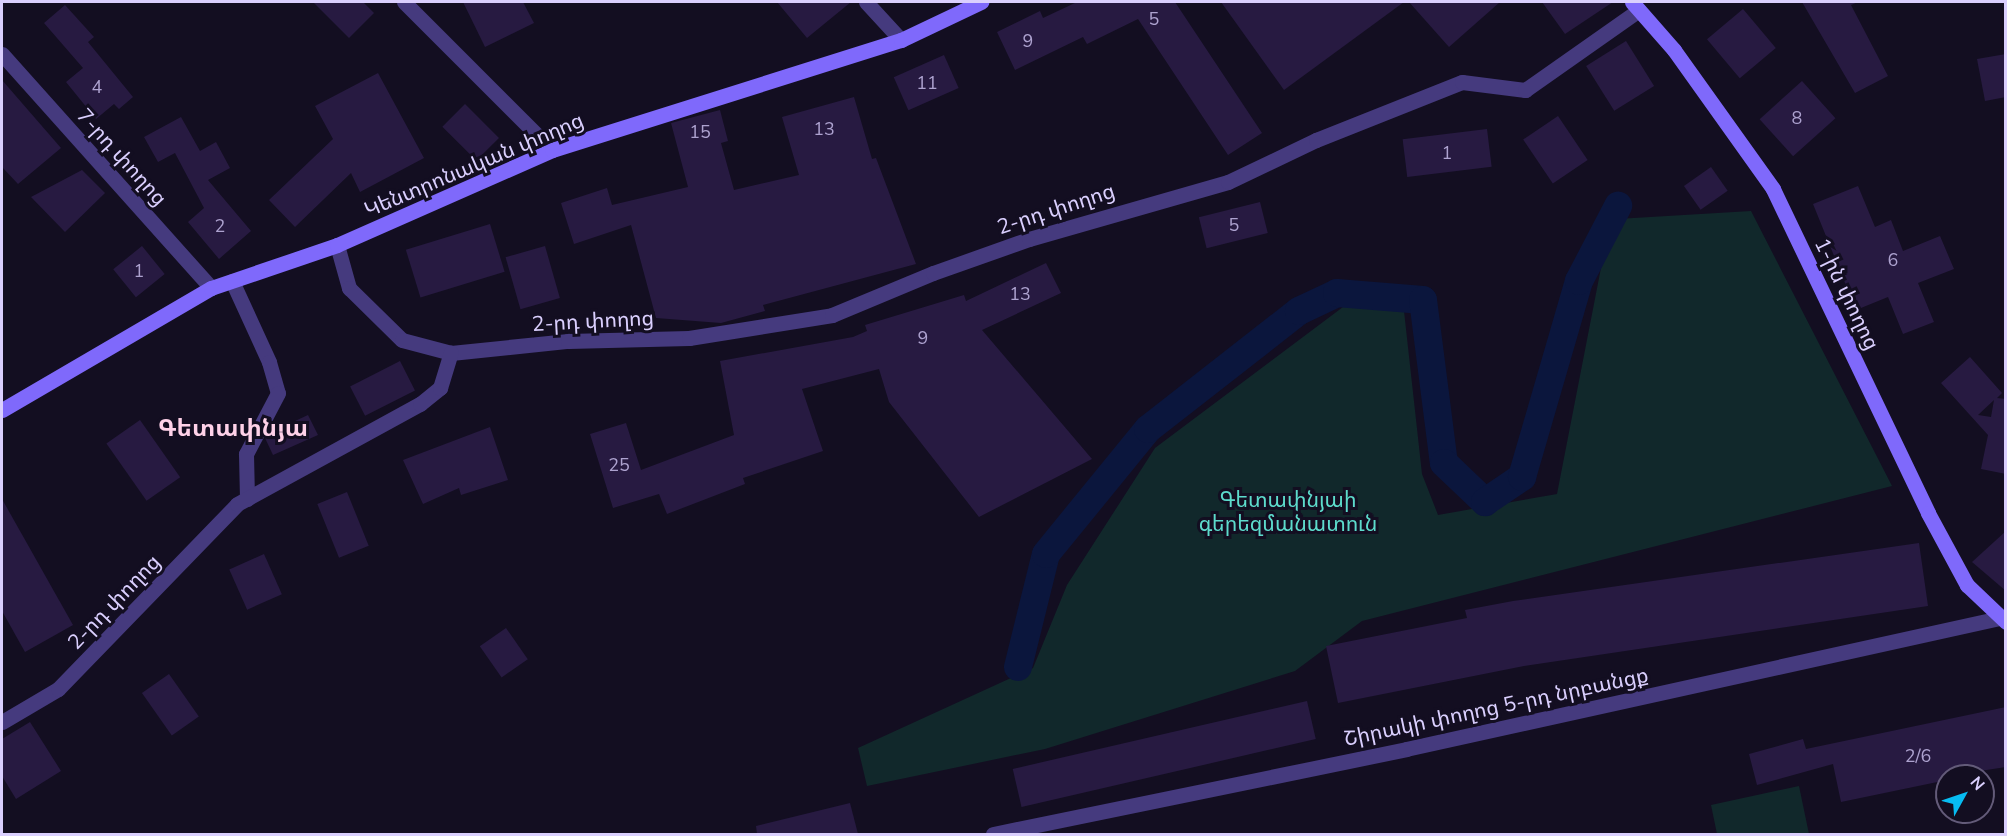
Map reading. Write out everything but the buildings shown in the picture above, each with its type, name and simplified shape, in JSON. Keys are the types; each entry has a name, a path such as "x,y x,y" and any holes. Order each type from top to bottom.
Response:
{"main road":[{"name":"Կենտրոնական փողոց","path":"2,410 211,288 337,245 552,150 901,40 981,2"},
{"name":"1-ին փողոց","path":"1635,6 1674,50 1773,189 1928,513 1967,585 2003,620"}],"street":[{"path":"404,2 552,150"},
{"path":"866,2 901,40"},
{"name":"2-րդ փողոց","path":"337,245 350,288 402,340 451,353 568,341 689,338 832,315 933,273 1029,239 1228,182 1316,140 1462,82 1525,90 1635,6"},
{"name":"7-րդ փողոց","path":"2,54 211,288"},
{"path":"232,280 269,362 278,393 246,454 247,499"},
{"name":"2-րդ փողոց","path":"2,722 58,689 237,504 420,404 440,388 451,353"},
{"name":"Շիրակի փողոց 5-րդ նրբանցք","path":"993,834 1418,747 2003,620"}],"green space":[{"name":"Գետափնյաի գերեզմանատուն","path":"1751,211 1892,486 1362,621 1295,671 1045,749 867,786 858,748 1033,668 1067,585 1155,448 1351,301 1404,311 1422,474 1438,515 1557,494 1607,237 1617,219"},
{"path":"1799,786 1809,834 1717,834 1711,805"}],"waterway":[{"path":"1018,667 1046,554 1148,429 1299,311 1337,293 1423,300 1444,463 1485,502 1522,477 1579,281 1618,206"}],"district":[{"name":"Գետափնյա","path":"233,429"}]}
